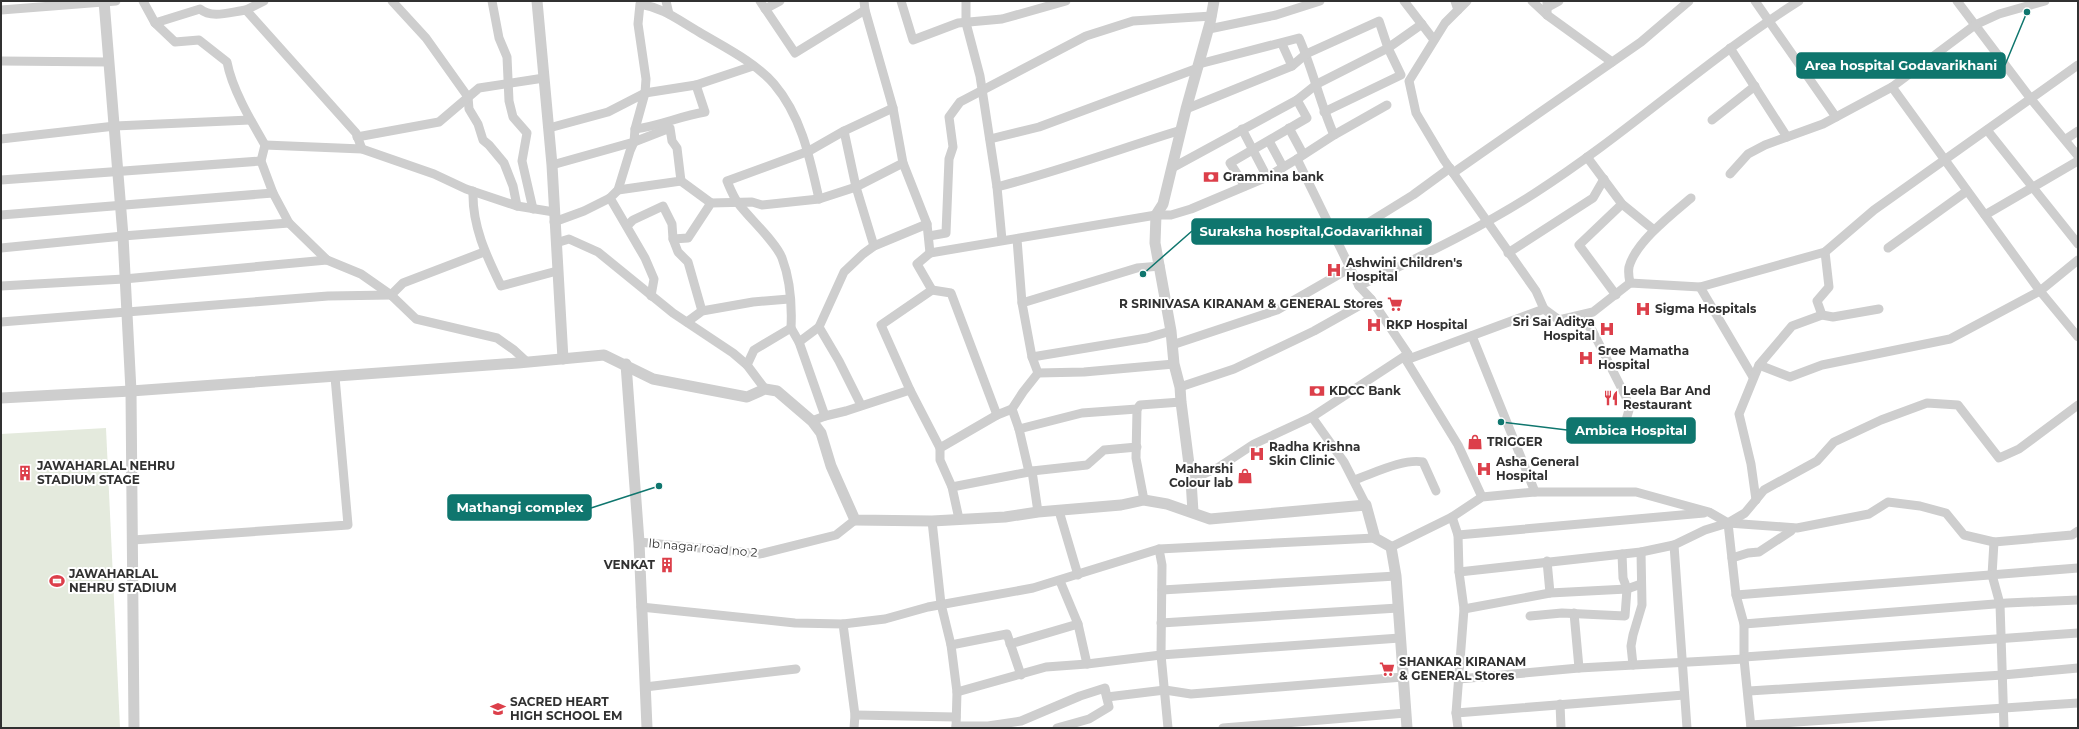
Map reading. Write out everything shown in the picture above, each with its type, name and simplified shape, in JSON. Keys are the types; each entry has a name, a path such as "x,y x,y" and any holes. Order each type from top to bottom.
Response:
{"street":[{"path":"1,10 108,1 109,62 115,126 119,206 123,236 124,279 131,391 134,728"},
{"path":"143,1 155,23 175,42 200,40 227,62 231,80 237,89 250,120 265,145 261,161 273,193 289,223 327,260 361,274 391,295 416,319 497,338 514,350 527,362"},
{"path":"155,23 200,9 206,14 212,15 246,10 264,1"},
{"path":"392,1 426,38 468,97 469,109 478,124 483,140 490,145 504,163 513,186 517,206"},
{"path":"492,1 499,38 507,57 508,101 513,117 527,133 522,161 532,209"},
{"path":"537,1 552,165 563,359"},
{"path":"666,1 669,14"},
{"path":"780,1 762,5 795,53 865,5 893,108 903,163 927,224 930,253"},
{"path":"901,1 913,40 958,23 1002,18 1066,1"},
{"path":"966,1 966,23 982,89 997,187 1002,240"},
{"path":"1193,512 1191,480 1180,387 1174,364 1171,330 1155,243 1156,215 1163,204 1186,109 1209,29 1214,1"},
{"path":"1209,29 1276,15 1320,1"},
{"path":"1404,1 1434,40"},
{"path":"1455,1 1458,10"},
{"path":"1467,1 1445,23 1409,81 1416,114 1451,170 1536,291 1544,310 1559,320 1593,312 1630,283 1700,287 1825,252 1874,210 2078,65"},
{"path":"1532,1 1547,8 1612,62"},
{"path":"1547,8 1559,1"},
{"path":"1337,242 1413,195 1612,62 1641,42 1689,1"},
{"path":"1755,1 1836,117"},
{"path":"1360,286 1488,222 1536,192 1587,157 1730,48 1799,1"},
{"path":"1957,1 2031,99 2066,139 2078,156"},
{"path":"1730,174 1748,154 1765,145 1823,124 1892,86 1974,25 1998,14 2045,1"},
{"path":"265,145 362,149 473,191 554,217 584,211 610,198 618,190 634,142 635,129 645,93 646,79 636,3 655,6 669,14 753,66 774,84 794,114 809,151 819,199"},
{"path":"246,10 356,133 362,149"},
{"path":"929,236 946,233 949,159 953,147 949,117 960,102 982,89 1086,36 1133,21 1212,16"},
{"path":"1186,109 1292,66 1306,54 1379,21 1388,48 1401,75 1324,112"},
{"path":"1172,168 1297,100 1316,84 1388,48 1422,24"},
{"path":"990,139 1039,127 1198,66 1282,44 1299,38 1306,54 1312,78 1316,84 1324,112 1334,135"},
{"path":"1282,44 1292,66"},
{"path":"1730,48 1787,137"},
{"path":"1,61 109,62"},
{"path":"549,128 608,112 645,93 696,85 753,66"},
{"path":"357,137 439,122 479,88 544,78"},
{"path":"552,165 634,142 686,115 705,112 696,85"},
{"path":"1712,120 1755,86"},
{"path":"1892,86 2040,291 2078,337"},
{"path":"1245,186 1230,163 1307,118 1297,100"},
{"path":"932,290 917,264 930,253 1156,215 1171,215 1191,209 1267,177 1334,135 1386,105"},
{"path":"825,416 799,342 791,328 792,306 789,299 788,281 782,257 737,202 727,181 809,151 844,131 893,108"},
{"path":"1,140 115,126 250,120"},
{"path":"635,129 669,125"},
{"path":"669,125 672,141 677,148 680,181"},
{"path":"1289,128 1337,242 1350,268 1360,286 1371,299 1407,357 1458,445 1482,497"},
{"path":"1242,129 1267,177"},
{"path":"997,187 1045,175 1080,161 1181,130"},
{"path":"1987,130 2078,244"},
{"path":"844,131 856,187 874,246"},
{"path":"2066,139 2078,131"},
{"path":"1270,141 1283,167"},
{"path":"1587,157 1622,204 1654,230"},
{"path":"1,180 117,173 261,161"},
{"path":"1985,215 2034,188 2078,161"},
{"path":"618,190 680,181 711,203 752,202 762,205 819,199 856,187 903,163"},
{"path":"1508,253 1593,198 1604,179"},
{"path":"473,191 472,211 484,252 501,286 558,271"},
{"path":"1888,248 1967,191"},
{"path":"1,215 273,193"},
{"path":"610,198 627,226 654,279 651,296"},
{"path":"1630,283 1629,267 1639,248 1654,230 1691,198"},
{"path":"673,239 688,238 711,203"},
{"path":"1616,295 1579,245 1622,204"},
{"path":"627,226 633,220 664,206 672,224 673,239 678,252 688,262 702,311"},
{"path":"1,248 123,236 289,223"},
{"path":"799,342 820,327 844,272 874,246 927,224"},
{"path":"556,243 569,239 598,252 673,313 747,365 766,389"},
{"path":"1017,239 1022,303 1032,357 1038,373"},
{"path":"1,322 328,296 391,295 402,283 484,252"},
{"path":"1822,315 1817,301 1829,287 1825,252"},
{"path":"1,286 124,279 327,260"},
{"path":"1759,365 1790,377 1822,365 1950,339 2040,291 2078,260"},
{"path":"1022,303 1137,268 1160,266"},
{"path":"1172,345 1277,310 1350,268"},
{"path":"1700,287 1753,376"},
{"path":"959,518 952,487 940,460 940,448 910,390 881,325 932,290 951,293 997,415"},
{"path":"687,322 702,311 754,302 789,299"},
{"path":"1180,387 1234,369 1314,331 1371,299"},
{"path":"1756,500 1751,464 1739,414 1753,376 1759,365 1792,326 1822,315 1833,317 1879,308"},
{"path":"1191,480 1219,467 1254,444 1312,417 1407,357 1472,336 1544,310"},
{"path":"1574,317 1585,322 1592,330 1626,397 1629,410 1624,427"},
{"path":"820,327 839,360 861,405"},
{"path":"747,365 754,350 791,328"},
{"path":"1032,357 1147,338 1171,330"},
{"path":"1472,336 1535,492"},
{"path":"1,398 131,391 604,355 626,364 653,379 747,396 766,389 777,391 812,421 821,433 831,466 855,520 932,521 959,518 1005,517 1038,512 1121,505 1144,500 1167,504 1210,519 1366,505"},
{"path":"626,364 639,542 647,728"},
{"path":"940,448 997,415 1012,409 1022,392 1038,373 1084,372 1174,364"},
{"path":"133,540 348,525 334,376"},
{"path":"812,421 910,390"},
{"path":"1019,429 1082,413 1137,409 1140,405 1181,402"},
{"path":"1459,572 1547,561 1641,552 1674,545 1705,530 1728,523 1745,513 1764,490 1817,461 1834,442 1881,420 1927,403 1958,405 1999,458 2019,448 2078,404"},
{"path":"1012,409 1031,471 1038,512"},
{"path":"1137,409 1136,458 1144,500"},
{"path":"1312,417 1344,462 1354,480 1366,505 1374,538"},
{"path":"952,487 1031,471 1087,465 1104,450 1137,447"},
{"path":"1354,480 1400,464 1417,461 1423,462 1436,491"},
{"path":"1391,547 1452,517 1482,497 1535,492 1636,492 1709,512 1728,523 1792,528 1869,514 1888,502 1920,506 1946,513 1964,535 1994,542 2072,535 2078,531"},
{"path":"1058,511 1078,576"},
{"path":"1458,535 1709,512"},
{"path":"1452,517 1458,535 1459,572 1464,608 1460,679 1456,712 1458,728"},
{"name":"lb nagar road no 2","path":"639,542 760,554 836,535 855,520"},
{"path":"932,521 941,604 951,645 957,692 956,724"},
{"path":"1728,523 1736,595 1744,624 1744,658 1749,691 1751,727 2078,703"},
{"path":"1732,558 1748,553 1759,552 1791,531 1792,528"},
{"path":"641,608 795,623 843,624 885,620 941,604 1060,581 1159,549 1374,538 1391,547"},
{"path":"1994,542 1992,575 2000,604 2004,728"},
{"path":"1674,545 1687,728"},
{"path":"1391,547 1396,576 1407,728"},
{"path":"1159,549 1162,565 1161,655 1168,728"},
{"path":"1633,665 1631,646 1638,613 1642,605 1641,552"},
{"path":"1530,616 1574,613 1625,616 1627,589 1623,578 1622,554"},
{"path":"1547,561 1550,593"},
{"path":"1736,595 2078,568"},
{"path":"1162,590 1396,576"},
{"path":"1060,581 1078,624 1087,664"},
{"path":"1464,608 1550,593 1627,589 1641,584"},
{"path":"1744,624 2000,604 2078,600"},
{"path":"1161,623 1398,608"},
{"path":"1574,613 1579,668"},
{"path":"843,624 855,715 854,728"},
{"path":"1010,644 1078,624"},
{"path":"1460,679 1579,668 1744,658 2078,633"},
{"path":"951,645 1007,634 1021,675"},
{"path":"957,692 1046,667 1087,664 1161,655 1400,638"},
{"path":"1749,691 2003,675 2078,668"},
{"path":"645,687 796,669"},
{"path":"855,715 988,726 1021,721 1080,696 1165,690 1198,693 1403,677"},
{"path":"1057,728 1089,719 1109,707 1106,693"},
{"path":"1456,712 1684,695"},
{"path":"1560,704 1561,728"},
{"path":"1223,728 1406,713"}],"shaded area":[{"name":"JAWAHARLAL NEHRU STADIUM","path":"106,428 120,728 1,728 1,434"}],"place":[{"name":"Area hospital Godavarikhani","path":"2027,12"},
{"name":"Grammina bank","path":"1211,177"},
{"name":"Ashwini Children's Hospital","path":"1334,270"},
{"name":"Suraksha hospital,Godavarikhnai","path":"1143,274"},
{"name":"R SRINIVASA KIRANAM & GENERAL Stores","path":"1395,304"},
{"name":"Sigma Hospitals","path":"1643,309"},
{"name":"RKP Hospital","path":"1374,325"},
{"name":"Sri Sai Aditya Hospital","path":"1607,329"},
{"name":"Sree Mamatha Hospital","path":"1586,358"},
{"name":"KDCC Bank","path":"1317,391"},
{"name":"Leela Bar And Restaurant","path":"1611,398"},
{"name":"Ambica Hospital","path":"1501,422"},
{"name":"TRIGGER","path":"1475,442"},
{"name":"Radha Krishna Skin Clinic","path":"1257,454"},
{"name":"Asha General Hospital","path":"1484,469"},
{"name":"JAWAHARLAL NEHRU STADIUM STAGE","path":"25,473"},
{"name":"Maharshi Colour lab","path":"1245,476"},
{"name":"Mathangi complex","path":"659,486"},
{"name":"VENKAT","path":"667,565"},
{"name":"JAWAHARLAL NEHRU STADIUM","path":"57,581"},
{"name":"SHANKAR KIRANAM & GENERAL Stores","path":"1387,669"},
{"name":"SACRED HEART HIGH SCHOOL EM","path":"498,709"}]}
